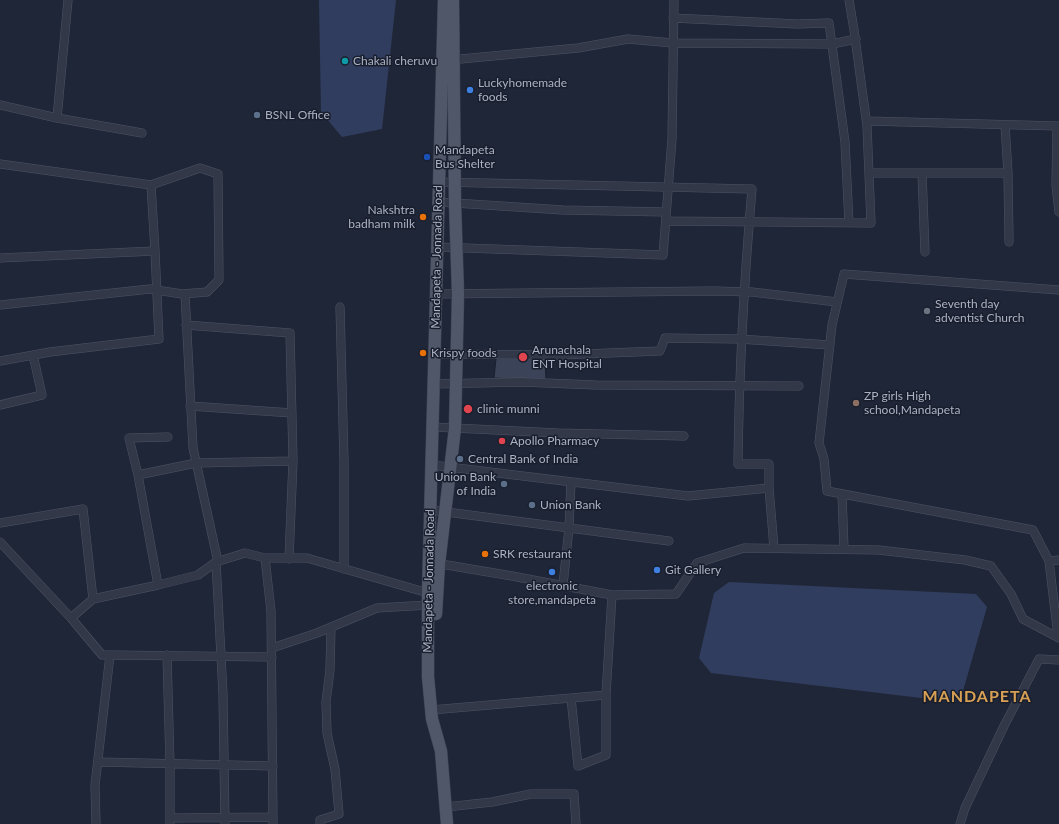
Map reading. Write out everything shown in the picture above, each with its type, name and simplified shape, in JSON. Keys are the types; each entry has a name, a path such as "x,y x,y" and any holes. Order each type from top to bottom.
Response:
{"main road":[{"name":"Mandapeta - Jonnada Road","path":"444,0 448,60 438,202 431,510 434,563 428,599 428,677 434,709 432,719 441,751 446,824"},
{"path":"434,709 434,563 445,512 455,428 457,355 458,294 455,182 448,60 453,0"}],"street":[{"path":"57,118 68,0"},
{"path":"437,247 663,255 672,138 674,0"},
{"path":"666,222 871,224 867,121 856,39 848,0"},
{"path":"673,18 797,24 829,23 846,142 849,223"},
{"path":"448,60 578,48 628,39 673,43 832,44 856,39"},
{"path":"0,105 57,118 142,133"},
{"path":"867,121 1058,126 1056,185 1059,212"},
{"path":"1005,125 1008,173 1009,242"},
{"path":"0,164 151,185 200,168 218,174 219,280 207,292 185,294 150,289 0,305"},
{"path":"869,173 1008,173"},
{"path":"922,173 925,252"},
{"path":"439,182 752,188 743,292 738,386 738,464 769,464 769,488 774,548"},
{"path":"0,361 33,355 159,339 151,185"},
{"path":"438,202 563,210 666,212"},
{"path":"0,258 155,251"},
{"path":"1059,290 844,274 832,325 819,443 824,459 827,492 1033,530 1049,561 1059,637"},
{"path":"436,294 714,291 743,292 837,302"},
{"path":"185,294 193,448 217,562 223,694 224,821"},
{"path":"340,307 344,462 344,569"},
{"path":"186,325 290,333 293,461 289,559"},
{"path":"435,354 558,355 660,350 665,338 741,339 830,345"},
{"path":"0,405 42,395 33,355"},
{"path":"434,384 521,382 596,385 799,386"},
{"path":"190,406 292,413"},
{"path":"433,427 684,436"},
{"path":"158,585 138,475 129,438 168,436"},
{"path":"138,475 196,462 293,461"},
{"path":"432,465 688,496 769,488"},
{"path":"563,586 569,528 571,482"},
{"path":"842,494 844,549"},
{"path":"0,524 83,509 93,599"},
{"path":"431,510 669,541"},
{"path":"0,542 71,618 102,655 272,657"},
{"path":"434,563 612,595 676,594 696,563 744,548 879,550 965,560 991,566 1012,594 1023,619 1059,637"},
{"path":"71,618 93,599 198,575 217,562 245,553 265,558 307,558 344,569 428,599"},
{"path":"167,655 170,821 273,820 271,611 265,558"},
{"path":"1049,561 1059,560"},
{"path":"571,698 578,766 606,755 606,695 612,595"},
{"path":"272,648 331,627 377,608 428,599"},
{"path":"320,824 320,820 339,814 335,769 327,733 326,702 330,670 331,627"},
{"path":"96,824 95,785 110,655"},
{"path":"960,824 965,808 1004,726 1040,659 1059,660"},
{"path":"434,709 606,695"},
{"path":"98,762 273,766"},
{"path":"446,808 492,802 531,794 574,794 576,824"}],"water":[{"path":"319,0 396,0 382,129 342,137 321,112"},
{"path":"729,582 976,594 987,607 963,691 955,702 711,673 699,658 714,593"}],"building":[{"path":"545,358 546,381 494,378 496,359"}],"place":[{"name":"Chakali cheruvu","path":"345,61"},
{"name":"Luckyhomemade foods","path":"470,90"},
{"name":"BSNL Office","path":"257,115"},
{"name":"Mandapeta Bus Shelter","path":"427,157"},
{"name":"Nakshtra badham milk","path":"423,217"},
{"name":"Seventh day adventist Church","path":"927,311"},
{"name":"Krispy foods","path":"423,353"},
{"name":"Arunachala ENT Hospital","path":"523,357"},
{"name":"ZP girls High school,Mandapeta","path":"856,403"},
{"name":"clinic munni","path":"468,409"},
{"name":"Apollo Pharmacy","path":"502,441"},
{"name":"Central Bank of India","path":"460,459"},
{"name":"Union Bank of India","path":"504,484"},
{"name":"Union Bank","path":"532,505"},
{"name":"SRK restaurant","path":"485,554"},
{"name":"Git Gallery","path":"657,570"},
{"name":"electronic store,mandapeta","path":"552,572"}],"district":[{"name":"MANDAPETA","path":"977,697"}]}
